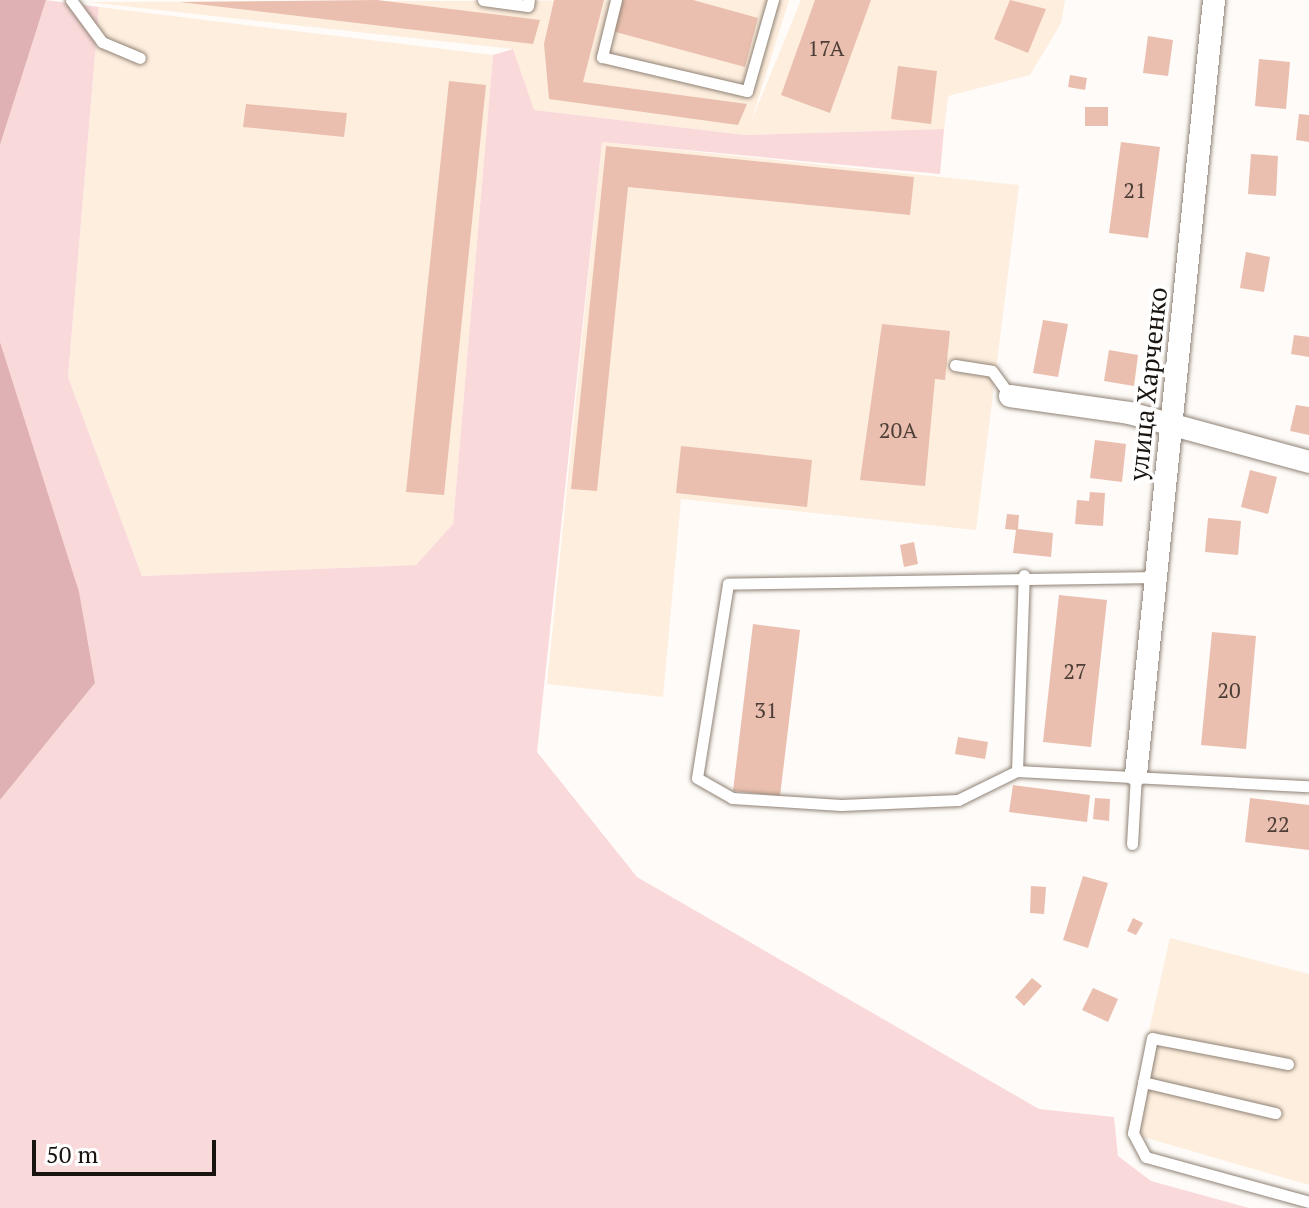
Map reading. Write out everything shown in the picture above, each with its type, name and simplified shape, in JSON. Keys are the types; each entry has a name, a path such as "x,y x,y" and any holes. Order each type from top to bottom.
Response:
{"street":[{"name":"улица Харченко","path":"1136,775 1152,577 1173,431 1214,0"},
{"path":"1010,396 1129,413 1173,431 1309,462"}],"lane":[{"path":"71,0 102,42 140,58"},
{"path":"483,0 529,0"},
{"path":"616,0 602,57 747,91 769,1"},
{"path":"955,365 992,371 1010,396"},
{"path":"1152,577 1024,575 728,584 697,778 732,798 841,805 958,800 1017,771 1308,786"},
{"path":"1017,771 1024,575"},
{"path":"1132,844 1136,775"},
{"path":"1288,1064 1160,1035 1152,1038 1133,1133 1146,1157 1309,1202"},
{"path":"1143,1082 1275,1113"}],"shaded area":[{"path":"0,0 46,0 0,145"},
{"path":"46,0 99,7 68,377 142,576 416,565 453,524 493,55 513,49 534,110 745,135 944,129 940,174 602,142 537,752 637,877 1039,1109 1114,1117 1118,1156 1151,1181 1249,1208 0,1208 0,800 95,683 0,342 0,145"},
{"path":"789,0 751,122 801,0 1065,0 1061,23 1030,75 948,96 944,129 745,135 533,110 512,49 87,2"},
{"path":"99,7 493,55 453,524 416,565 142,576 68,377"},
{"path":"602,142 1019,185 976,530 681,499 663,697 547,684"},
{"path":"0,342 79,592 95,683 0,800"},
{"path":"1170,938 1309,974 1309,1185 1126,1132"}],"building":[{"path":"377,0 540,20 533,44 180,2"},
{"path":"554,0 604,0 583,82 747,104 738,125 549,99 544,44"},
{"path":"620,0 693,0 758,18 745,67 612,31"},
{"path":"815,0 871,0 830,113 781,95"},
{"path":"1010,0 1046,9 1028,53 994,39"},
{"path":"1148,36 1173,40 1168,76 1143,73"},
{"path":"1259,59 1290,62 1286,109 1255,106"},
{"path":"898,66 937,71 931,124 891,119"},
{"path":"1070,75 1087,78 1085,90 1068,87"},
{"path":"449,81 486,85 444,495 406,492"},
{"path":"246,104 347,113 344,137 243,127"},
{"path":"1085,107 1108,107 1108,126 1085,126"},
{"path":"1299,114 1309,115 1309,142 1296,140"},
{"path":"1121,142 1160,147 1148,238 1109,233"},
{"path":"606,146 914,177 910,215 628,187 597,491 571,489"},
{"path":"1251,154 1278,156 1276,196 1248,194"},
{"path":"1246,252 1270,257 1264,292 1240,288"},
{"path":"1043,320 1068,324 1058,377 1033,373"},
{"path":"882,324 950,331 945,380 935,379 925,486 860,480"},
{"path":"1294,335 1309,337 1309,357 1291,354"},
{"path":"1109,350 1138,355 1134,386 1104,381"},
{"path":"1296,405 1309,407 1309,435 1290,431"},
{"path":"1095,440 1126,444 1122,482 1090,478"},
{"path":"681,446 812,460 807,507 676,493"},
{"path":"1250,470 1277,477 1268,514 1241,507"},
{"path":"1090,492 1105,493 1103,526 1075,524 1077,500 1089,501"},
{"path":"1007,514 1019,515 1018,529 1053,533 1051,557 1013,553 1016,530 1005,529"},
{"path":"1208,518 1241,521 1238,555 1205,552"},
{"path":"914,542 918,564 904,567 900,545"},
{"path":"1059,595 1107,600 1091,747 1043,742"},
{"path":"753,624 800,630 780,796 733,791"},
{"path":"1212,632 1256,636 1246,749 1201,745"},
{"path":"958,737 988,742 985,759 955,754"},
{"path":"1013,785 1090,795 1087,822 1009,812"},
{"path":"1095,798 1110,799 1109,821 1093,819"},
{"path":"1250,798 1309,805 1309,850 1245,842"},
{"path":"1083,876 1108,883 1088,948 1063,940"},
{"path":"1031,886 1046,887 1044,914 1030,913"},
{"path":"1133,918 1143,923 1136,935 1127,931"},
{"path":"1032,978 1042,986 1024,1006 1015,997"},
{"path":"1093,988 1118,999 1108,1022 1082,1010"}]}
